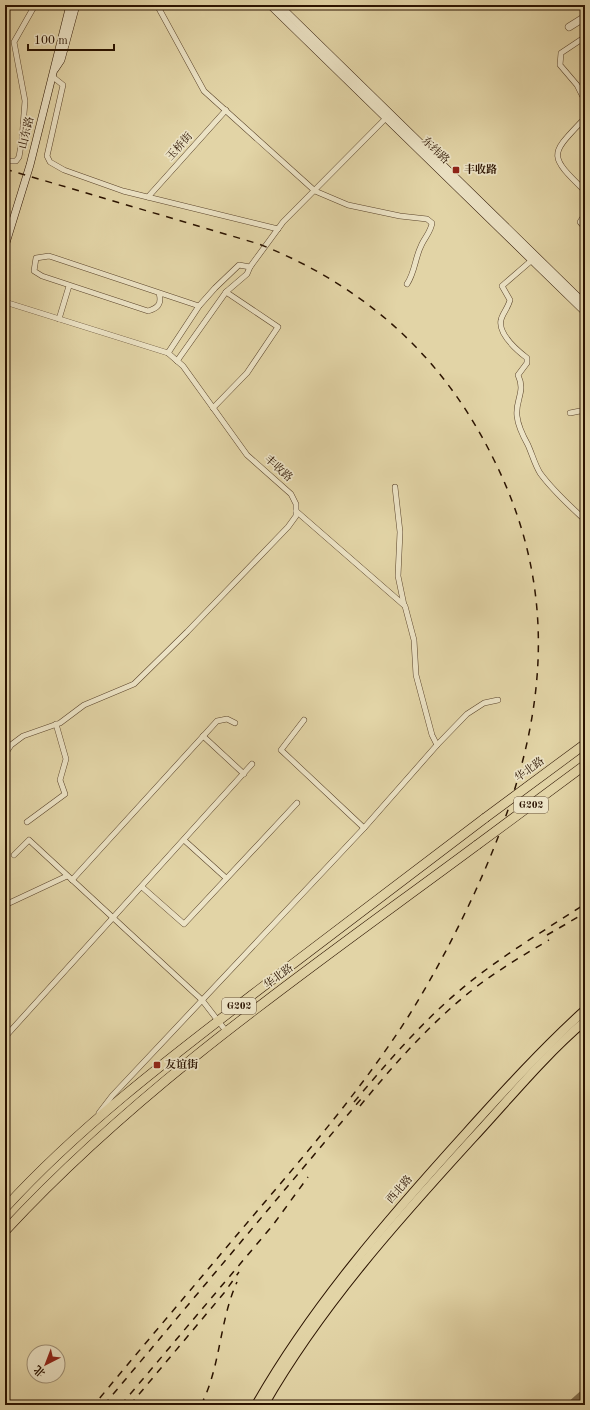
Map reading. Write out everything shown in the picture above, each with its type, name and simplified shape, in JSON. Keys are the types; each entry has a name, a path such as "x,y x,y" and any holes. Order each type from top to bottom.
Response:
{"highway":[{"name":"华北路","path":"5,1208 38,1174 89,1127 143,1081 218,1021 585,744"},
{"name":"华北路","path":"5,1231 66,1168 151,1091 226,1031 585,765"}],"main road":[{"name":"山东路","path":"5,246 30,165 53,74 55,59 70,5"},
{"name":"山东路","path":"53,74 61,60 76,5"},
{"name":"东纬路","path":"270,5 585,304"},
{"name":"东纬路","path":"279,5 585,312"},
{"path":"569,27 585,17"},
{"name":"西北路","path":"256,1405 298,1338 386,1222 541,1052 585,1010"},
{"name":"西北路","path":"264,1405 304,1342 393,1227 547,1057 585,1021"}],"street":[{"path":"5,161 16,161 19,157 22,139 24,100 14,42 35,5"},
{"path":"157,5 204,91 315,191 348,206 400,216 427,219 432,223 432,228 420,246 413,275 408,284"},
{"path":"582,5 585,8"},
{"path":"585,36 561,53 560,65 578,85 585,101"},
{"path":"53,74 63,85 47,156 50,162 64,170 123,191 278,228"},
{"name":"玉桥街","path":"148,197 226,110"},
{"path":"177,361 226,292 247,274 250,267 278,228 388,116"},
{"path":"585,118 560,145 558,160 562,168 585,191"},
{"path":"585,214 580,222 585,228"},
{"path":"159,293 161,299 159,306 156,309 148,311 69,286 34,271 36,258 49,256 199,306"},
{"path":"532,260 502,286 510,300 509,307 501,320 502,328 514,347 527,358 527,363 518,375 522,383 521,394 517,403 517,417 522,434 540,473 561,497 585,520"},
{"path":"168,353 199,306 215,288 239,266 250,267"},
{"path":"59,319 69,286"},
{"path":"213,408 247,373 278,327 226,292"},
{"name":"丰收路","path":"5,302 168,353 177,361 247,455 292,494 296,504 296,511"},
{"path":"570,414 585,410"},
{"path":"395,487 400,532 398,576 414,640 416,675 432,735 437,745"},
{"path":"296,511 405,606"},
{"path":"5,754 11,745 23,736 56,724 84,705 134,684 288,527 296,516 296,511"},
{"path":"89,1127 112,1096 364,828 437,745 467,714 484,703 498,700"},
{"path":"72,880 217,721 227,719 235,723"},
{"path":"304,720 281,750 364,828"},
{"path":"27,822 65,794 60,780 66,759 56,724"},
{"path":"203,736 244,774"},
{"path":"5,1037 252,764"},
{"path":"142,887 184,924 297,803"},
{"path":"14,855 29,840 202,1000 226,1031"},
{"path":"184,840 226,878"},
{"path":"5,904 67,876"}],"taxiway":[{"path":"576,1405 585,1397"}],"railway":[{"path":"5,169 259,244 297,261 333,281 367,304 398,329 426,357 451,389 474,423 494,460 517,515 532,570 538,623 537,677 530,731 516,784 498,838 475,892 452,940 426,987 389,1046 347,1102 304,1156 94,1405"},
{"path":"354,1102 417,1030 459,991 505,956 585,904"},
{"path":"547,935 585,913"},
{"path":"360,1106 387,1073 431,1026 463,997 488,978 549,940"},
{"path":"104,1405 361,1099"},
{"path":"121,1405 273,1225 308,1177"},
{"path":"130,1405 224,1293 239,1272"},
{"path":"201,1405 213,1375 231,1297 237,1282"}],"place":[{"name":"丰收路","path":"456,170"},
{"name":"友谊街","path":"157,1065"}]}
